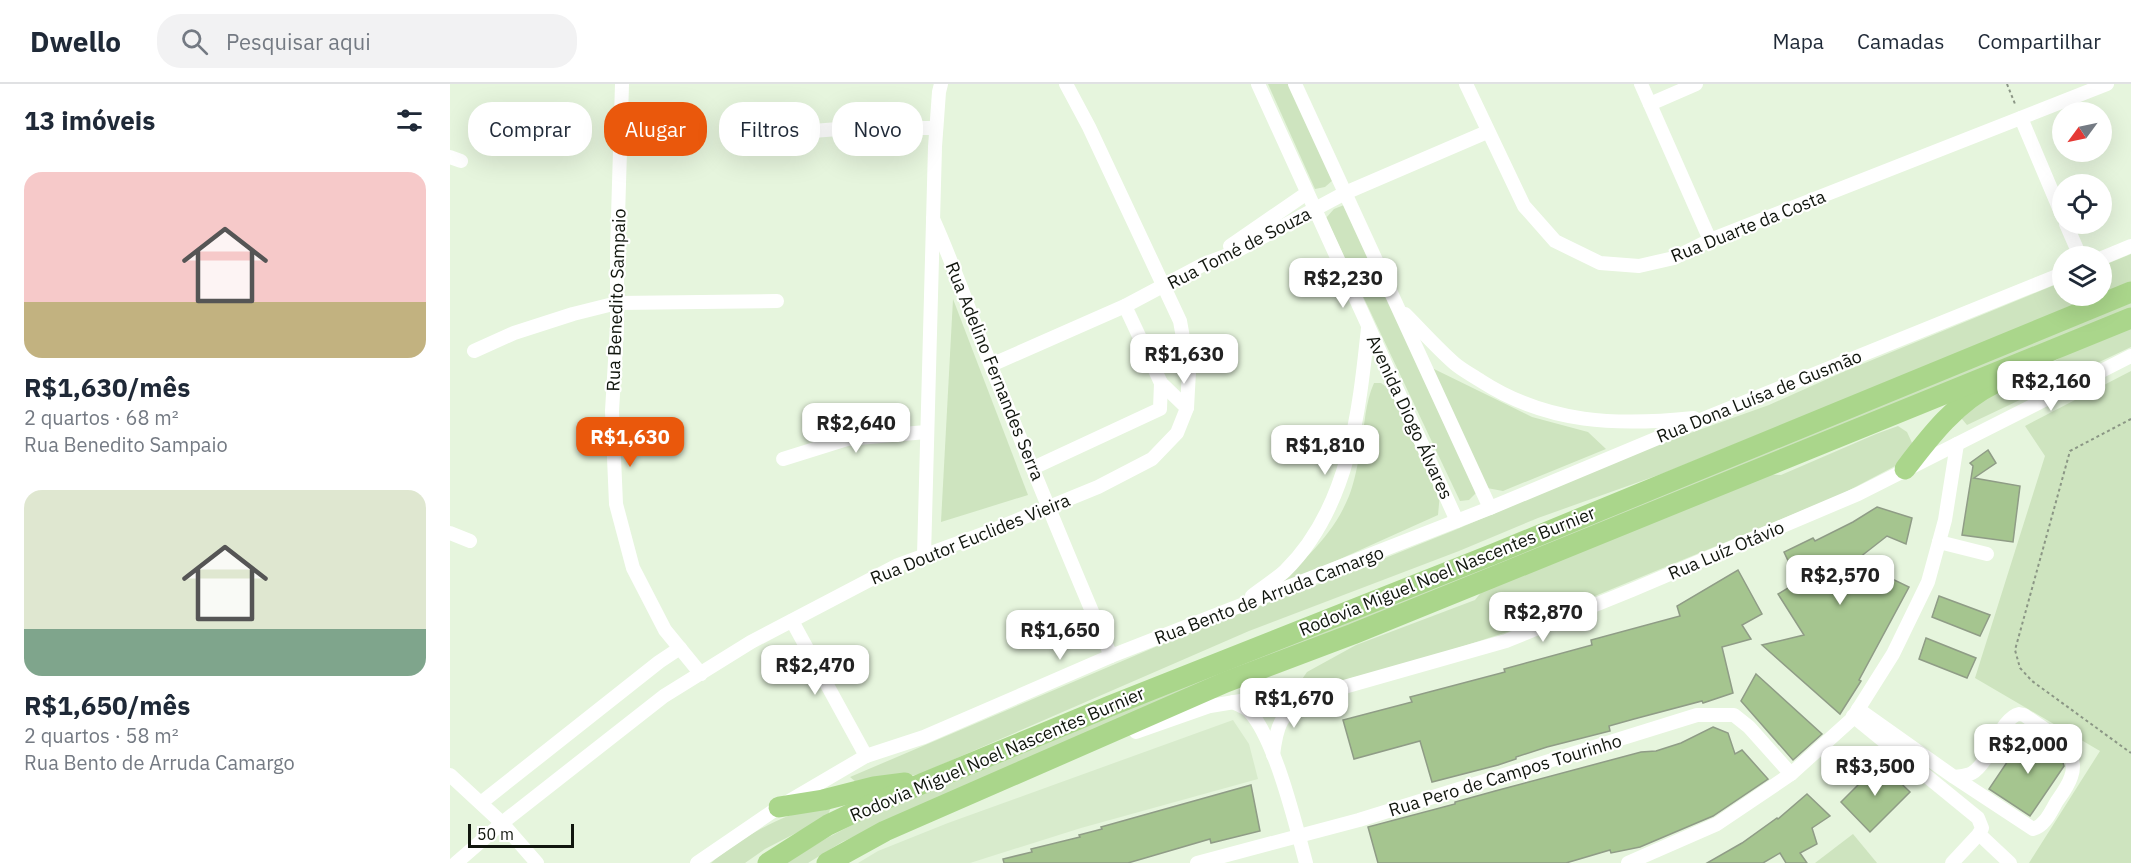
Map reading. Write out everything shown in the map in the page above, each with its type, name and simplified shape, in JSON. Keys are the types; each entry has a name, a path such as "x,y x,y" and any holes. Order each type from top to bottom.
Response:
{"highway":[{"name":"Rodovia Miguel Noel Nascentes Burnier","path":"768,863 828,825 868,806 1090,714 1497,553 2131,292"},
{"name":"Rodovia Miguel Noel Nascentes Burnier","path":"827,863 885,831 1226,682 1353,634 2131,318"},
{"path":"1905,469 1957,409 1990,386 2043,355"},
{"path":"779,807 823,800 874,787 933,780"}],"street":[{"name":"Rua Benedito Sampaio","path":"622,84 612,411 615,504 633,568 665,630 700,674"},
{"path":"924,556 936,128 941,84"},
{"name":"Rua Doutor Euclides Vieira","path":"456,863 502,822 664,696 751,642 898,565 1098,487 1152,459 1177,433 1187,408 1189,371 1180,321 1089,127 1066,84"},
{"name":"Avenida Diogo Álvares","path":"1258,84 1457,521"},
{"name":"Avenida Diogo Álvares","path":"1295,84 1490,508"},
{"name":"Rua Duarte da Costa","path":"1466,84 1524,206 1555,241 1600,263 1639,266 1674,258 1710,240 2107,84"},
{"path":"1641,84 1710,240"},
{"path":"1650,104 1696,84"},
{"path":"2021,118 2052,191"},
{"path":"820,130 936,128"},
{"name":"Rua Tomé de Souza","path":"991,365 1125,306 1204,264 1233,253 1344,193 1487,132"},
{"path":"1204,264 1307,193"},
{"name":"Rua Adelino Fernandes Serra","path":"933,219 952,261 1048,507 1111,656"},
{"path":"2112,254 2131,246"},
{"name":"Rua Dona Luísa de Gusmão","path":"1457,521 2052,278"},
{"path":"474,351 514,333 617,303 777,301"},
{"path":"1125,306 1161,383 1187,408"},
{"path":"1398,307 1455,364 1498,392 1550,413 1594,422 1649,423 1708,417"},
{"path":"1240,605 1284,571 1311,541 1329,508 1345,466 1356,416 1368,328"},
{"name":"Rua Luíz Otávio","path":"1096,740 1137,732 1189,712 1233,702 1277,695 1303,697 1358,685 1506,641 1858,494 2131,356"},
{"path":"1033,468 1160,409 1161,383"},
{"path":"783,459 847,439 926,432"},
{"path":"1628,863 1717,824 1791,774 1856,712 1893,654 1928,582 1945,520 1957,444"},
{"name":"Rua Bento de Arruda Camargo","path":"697,863 779,807 866,756 924,737 1111,656 1457,521"},
{"path":"450,533 470,541"},
{"path":"1939,542 1987,554"},
{"path":"792,621 866,756"},
{"path":"482,802 659,662 680,648"},
{"path":"1273,755 1280,720 1303,697"},
{"path":"1233,702 1248,711 1259,726 1273,755 1306,863"},
{"path":"1856,712 1954,777 2033,829 2043,824 2072,777 2073,761 2061,742 2024,715 2019,714 2010,718 1978,768 1968,775 1954,777"},
{"path":"1856,712 1978,818 1982,828 1979,834 1952,863"},
{"name":"Rua Pero de Campos Tourinho","path":"1197,863 1359,820 1697,715 1734,715 1749,727 1791,774"},
{"path":"450,774 502,822 537,863"},
{"path":"1979,834 2010,863"}],"path":[{"path":"2007,84 2021,118"},
{"path":"2131,418 2070,451 2014,650 2020,668 2032,681 2131,753"}],"shaded area":[{"path":"1268,84 1288,84 1333,180 1325,187 1315,189"},
{"path":"1344,205 1476,493 1469,500 1460,501 1326,218 1334,209"},
{"path":"2131,254 2131,282 2112,291 2112,262"},
{"path":"2052,286 2052,306 2074,306 1664,473 1538,518 1459,551 1249,631 920,774 856,782 850,777 1200,628 1338,577 1640,451 1769,405"},
{"path":"953,299 1028,495 941,522"},
{"path":"2131,300 2131,311 965,787 842,842 808,863 785,863 885,808"},
{"path":"2131,324 2131,347 1967,425 1957,413 1993,391 2044,367 2083,345"},
{"path":"1432,368 1532,417 1588,432 1606,449 1503,491 1487,488"},
{"path":"2131,371 2131,863 2029,863 2100,751 1975,678 2045,456 2025,426"},
{"path":"1374,383 1381,383 1389,389 1440,493 1438,515 1269,591 1325,537 1342,510 1355,478 1367,406"},
{"path":"1898,426 1907,432 1913,445 1899,464 1840,495 1510,631 1427,658 1307,690 1298,685 1307,672 1356,645 1475,600 1483,590 1764,474 1781,475"},
{"path":"1233,720 1249,744 1258,779 1081,828 970,863 858,863 878,851 948,823"},
{"path":"832,805 827,817 765,849 745,863 711,863 739,842 780,819"},
{"path":"1853,834 1877,863 1815,863"}],"building":[{"path":"1988,450 1996,463 1974,478 2020,486 2013,542 1962,535 1973,466 1970,463"},
{"path":"1877,507 1912,518 1906,544 1887,536 1855,561 1909,587 1859,680 1861,681 1840,714 1762,645 1804,635 1778,594 1798,582 1784,552 1813,538 1815,541"},
{"path":"1738,570 1762,614 1742,625 1751,639 1722,647 1733,693 1703,703 1702,701 1609,726 1610,731 1547,747 1498,765 1432,782 1420,741 1354,759 1343,720 1412,702 1410,697 1505,672 1504,669 1592,645 1591,640 1680,616 1677,606"},
{"path":"1939,596 1990,615 1980,636 1932,617"},
{"path":"1926,638 1976,658 1967,678 1919,659"},
{"path":"1756,674 1822,734 1793,760 1741,701"},
{"path":"1713,727 1728,733 1735,754 1742,750 1768,779 1713,816 1640,847 1611,853 1610,850 1566,863 1378,863 1368,827 1641,752 1656,751 1681,743"},
{"path":"2026,734 2061,756 2064,766 2030,816 1989,789"},
{"path":"1880,763 1910,792 1870,832 1841,802"},
{"path":"1251,785 1260,831 1211,843 1210,839 1128,863 1004,863 1003,859 1032,852 1031,849 1080,837 1079,835 1102,829 1101,827"},
{"path":"1807,794 1830,816 1812,828 1817,844 1800,853 1807,863 1786,863 1780,853 1763,863 1707,863 1778,819"}]}
